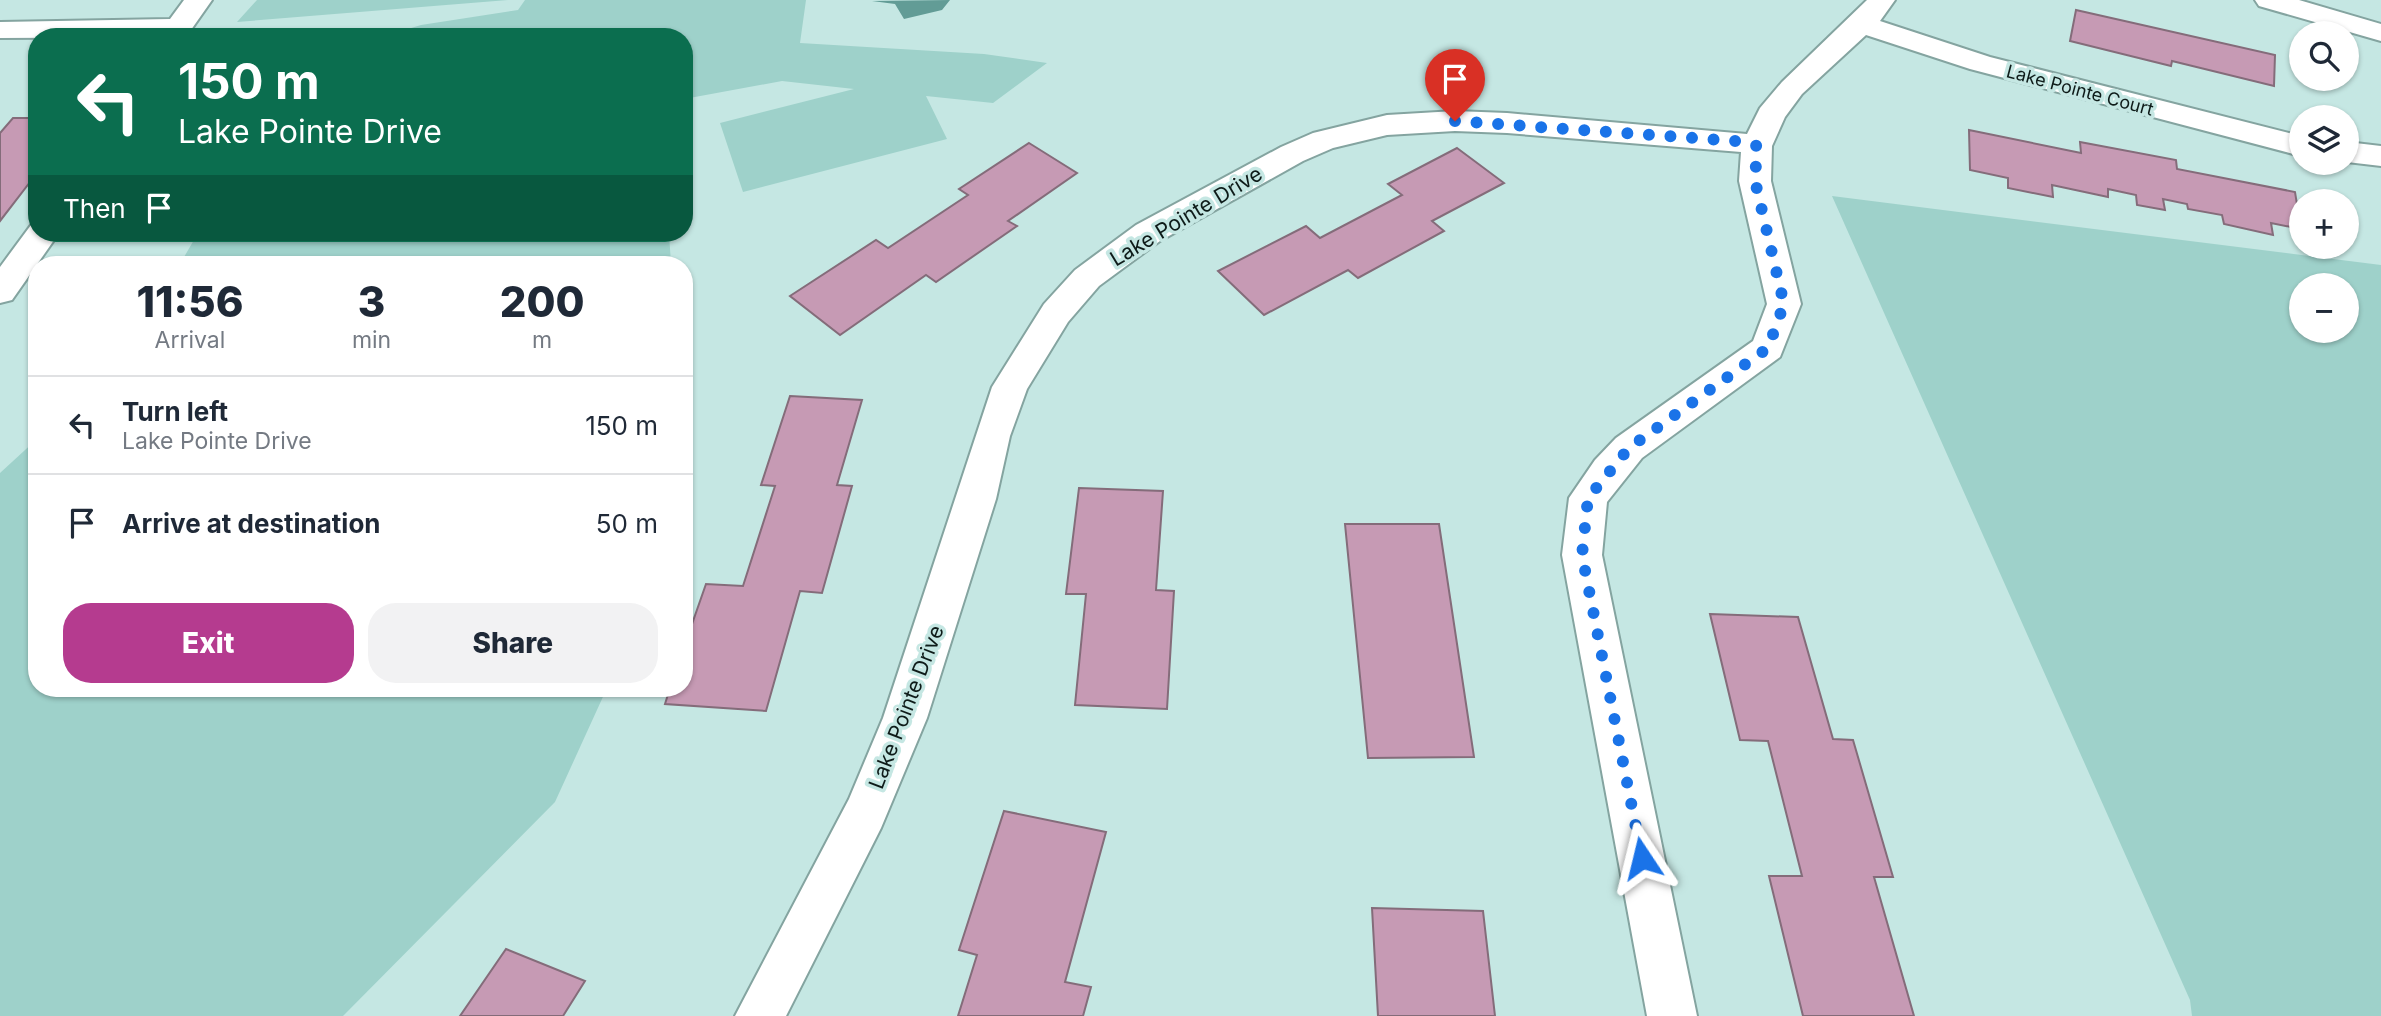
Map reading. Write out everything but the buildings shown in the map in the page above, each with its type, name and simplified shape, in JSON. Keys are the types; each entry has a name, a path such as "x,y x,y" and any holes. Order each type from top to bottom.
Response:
{"street":[{"path":"177,28 198,0"},
{"path":"2269,0 2381,33"},
{"path":"1672,1016 1582,555 1588,498 1629,448 1768,348 1784,304 1755,181 1757,146 1771,115 1792,88 1871,12"},
{"name":"Lake Pointe Court","path":"1871,12 1980,63 2289,143"},
{"path":"0,30 28,30"},
{"name":"Lake Pointe Drive","path":"761,1016 865,813 905,718 954,572 992,436 1010,387 1056,313 1087,278 1148,233 1292,154 1324,140 1387,125 1455,121 1507,123 1736,141 1757,146"},
{"path":"2359,153 2381,156"},
{"path":"0,291 36,242"}],"green space":[{"path":"257,0 508,0 237,22"},
{"path":"525,0 806,0 800,43 984,54 1047,63 993,103 926,96 947,139 743,192 720,123 854,89 782,81 693,97 693,28 411,28 518,10"},
{"path":"1832,196 2289,253 2289,259 2333,259 2381,265 2381,1016 2192,1016 2190,1000"},
{"path":"193,242 670,242 670,256 185,256"},
{"path":"28,447 28,697 603,697 555,802 343,1016 0,1016 0,473"}],"water":[{"path":"950,0 942,10 904,19 895,4 872,1"}],"route":[{"path":"1455,121 1736,141 1757,146 1755,181 1784,304 1768,348 1629,448 1588,498 1582,555 1642,858"}]}
